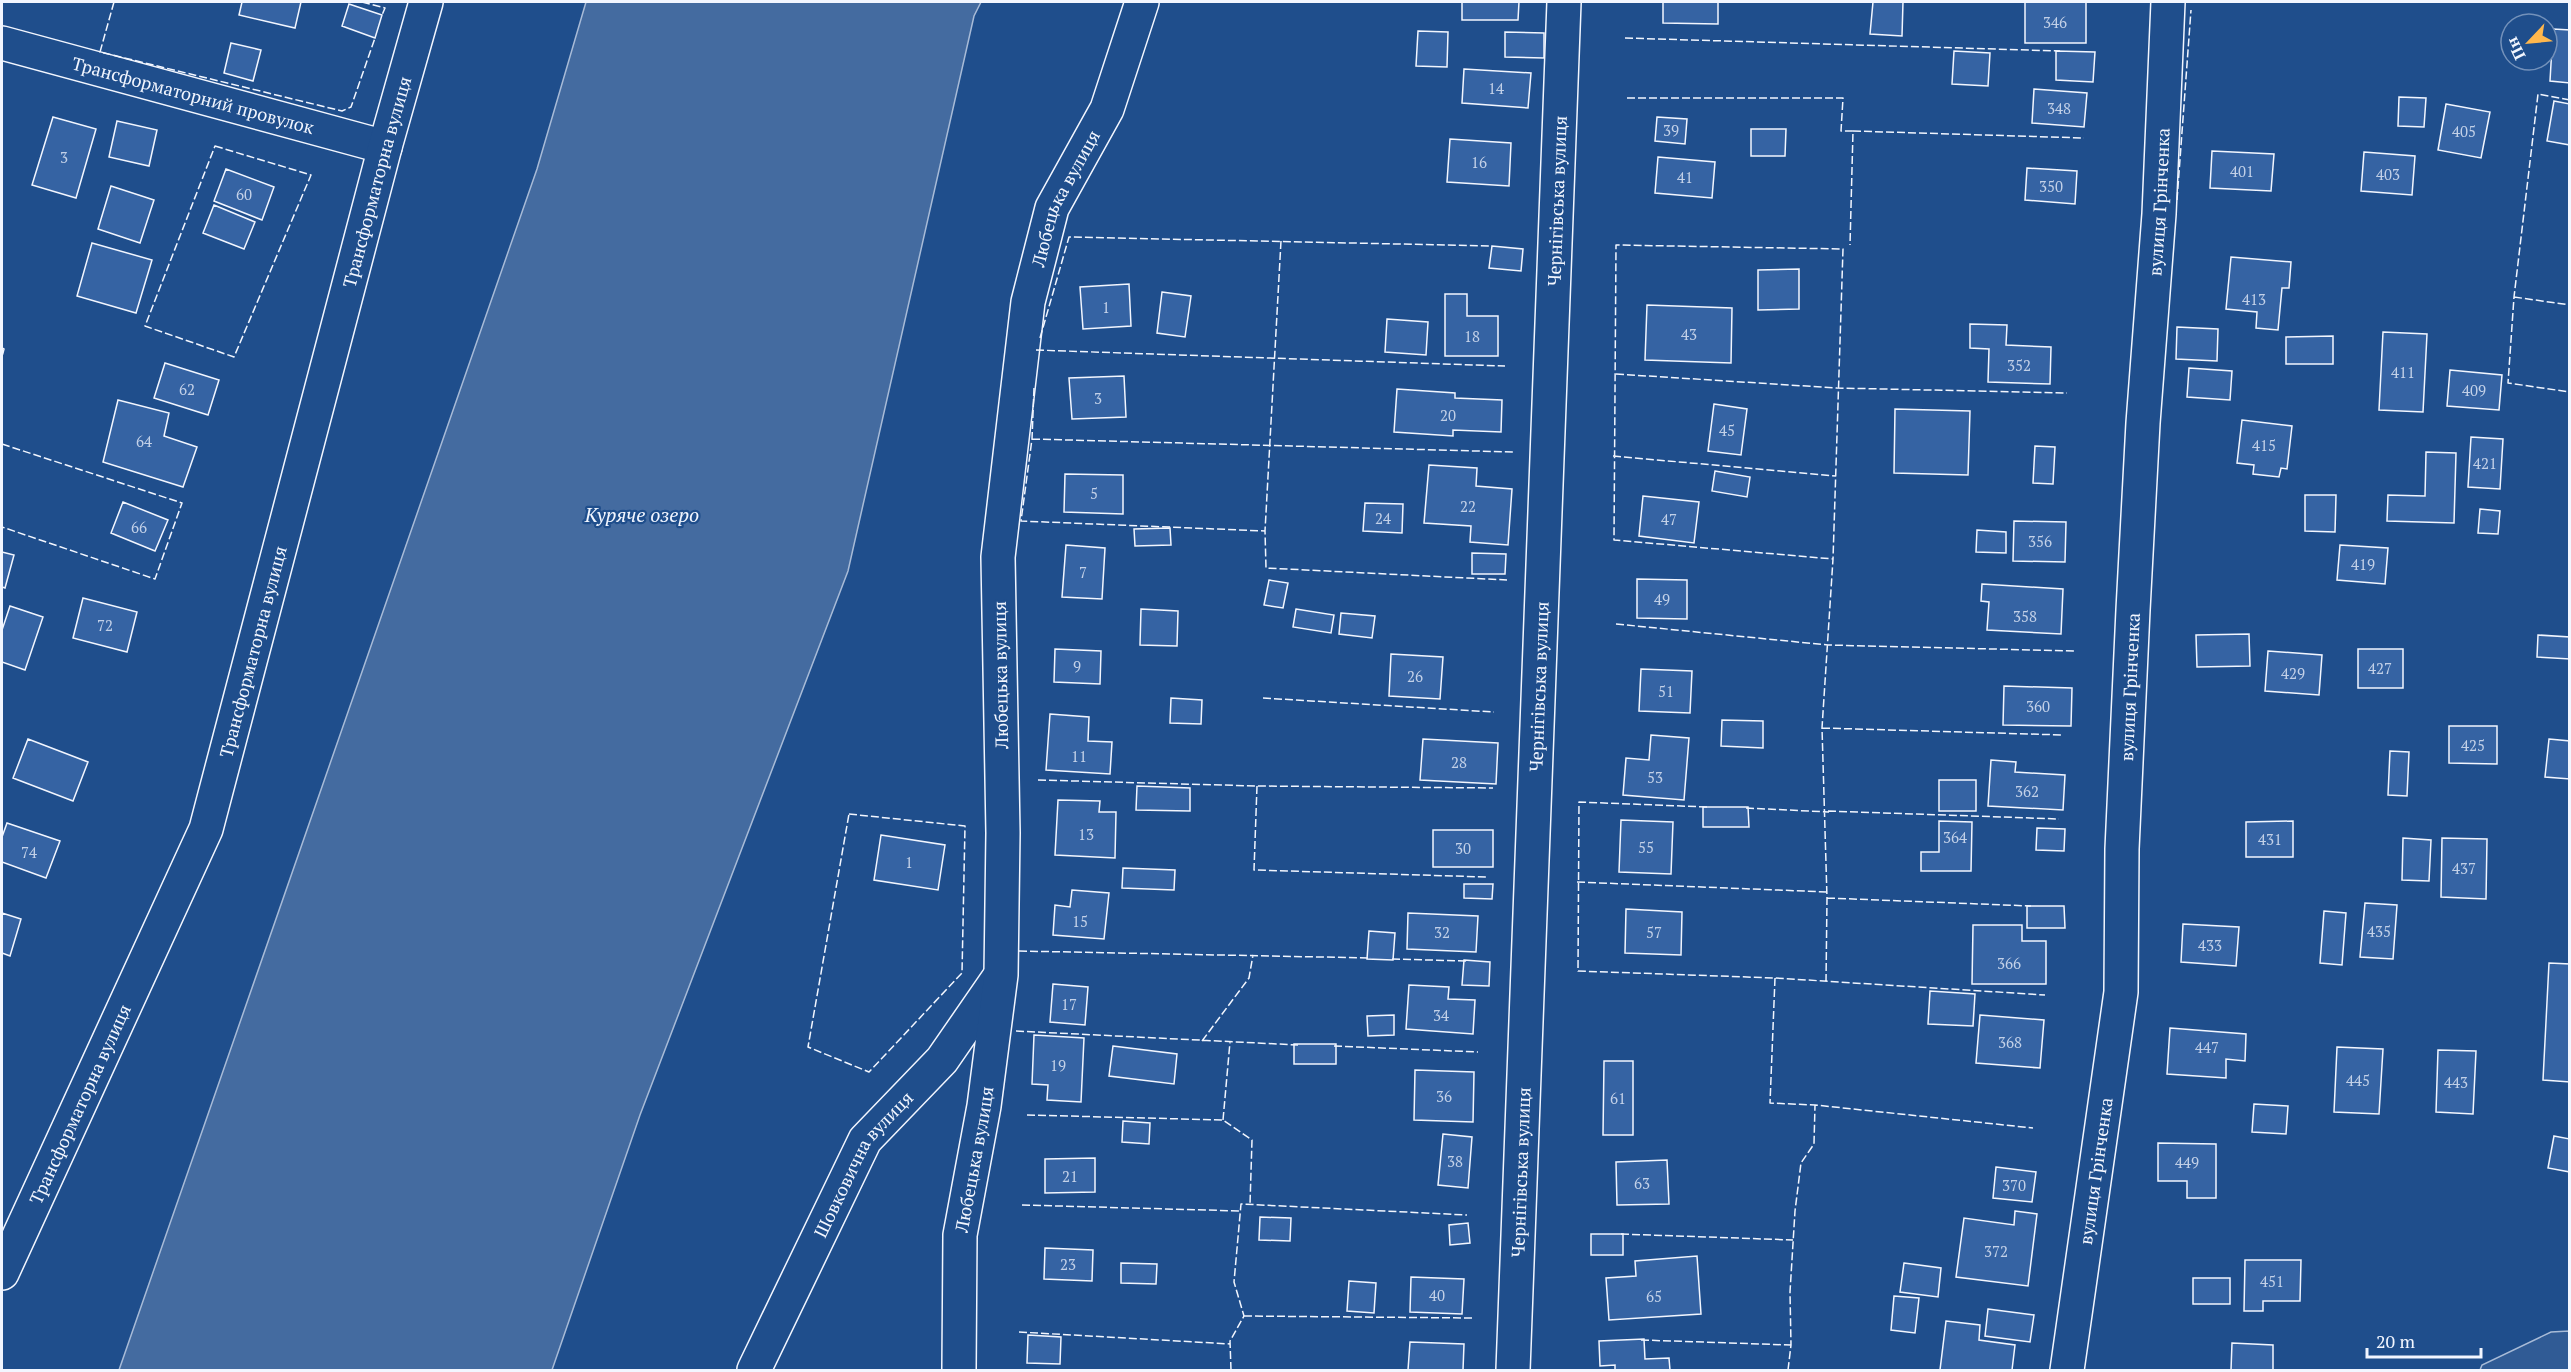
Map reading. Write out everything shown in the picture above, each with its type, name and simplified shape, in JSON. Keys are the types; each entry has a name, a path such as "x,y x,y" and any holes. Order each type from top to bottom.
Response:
{"street":[{"name":"Трансформаторна вулиця","path":"2,1272 207,829 385,147 426,2"},
{"name":"Любецька вулиця","path":"959,1371 960,1235 984,1106 1001,975 1003,833 998,557 1028,302 1052,208 1107,109 1142,2"},
{"name":"Чернігівська вулиця","path":"1513,1371 1564,2"},
{"name":"вулиця Грінченка","path":"2067,1371 2121,992 2122,849 2143,423 2159,214 2168,2"},
{"name":"Трансформаторний провулок","path":"2,43 385,147"},
{"name":"Шовковична вулиця","path":"754,1371 865,1140 942,1060 1001,975"}],"shaded area":[{"path":"2569,1331 2569,1370 2480,1370 2482,1365 2551,1332"}],"water":[{"name":"Куряче озеро","path":"586,2 981,2 974,16 848,571 640,1115 552,1370 119,1370 537,169"}],"building":[{"path":"242,2 301,2 295,28 239,15"},
{"path":"1462,2 1519,2 1518,20 1462,20"},
{"path":"1663,2 1718,2 1718,24 1663,23"},
{"path":"1873,2 1903,2 1902,36 1870,34"},
{"path":"2025,2 2086,2 2086,43 2025,43"},
{"path":"349,4 382,15 375,38 342,26"},
{"path":"2559,29 2570,30 2570,83 2550,81 2551,72 2559,72"},
{"path":"1418,31 1448,32 1447,67 1416,66"},
{"path":"1505,32 1544,33 1544,58 1505,57"},
{"path":"231,43 261,50 253,81 224,73"},
{"path":"1954,51 1990,53 1988,86 1952,84"},
{"path":"2056,51 2095,52 2093,82 2056,80"},
{"path":"1464,69 1531,73 1528,108 1462,103"},
{"path":"2034,89 2087,93 2084,127 2032,123"},
{"path":"2399,97 2426,98 2424,127 2398,126"},
{"path":"2554,101 2570,104 2570,145 2547,141"},
{"path":"2446,104 2490,112 2481,158 2438,150"},
{"path":"53,117 96,129 76,198 32,185"},
{"path":"1657,117 1687,119 1685,144 1655,141"},
{"path":"117,121 157,130 149,166 109,157"},
{"path":"1751,129 1786,129 1785,156 1751,156"},
{"path":"1450,139 1511,143 1509,186 1447,182"},
{"path":"2212,151 2274,154 2271,191 2210,188"},
{"path":"2364,152 2415,156 2412,195 2361,191"},
{"path":"1658,157 1715,162 1712,198 1655,193"},
{"path":"2027,168 2077,171 2075,204 2025,200"},
{"path":"226,169 274,187 262,220 214,201"},
{"path":"111,186 154,200 140,243 98,229"},
{"path":"214,205 255,222 244,249 203,233"},
{"path":"92,243 152,260 136,313 77,296"},
{"path":"1492,246 1523,249 1521,271 1489,268"},
{"path":"2231,257 2291,262 2289,288 2282,288 2278,330 2256,328 2257,312 2226,309"},
{"path":"1799,269 1799,309 1758,310 1758,270"},
{"path":"1129,284 1131,326 1083,329 1080,287"},
{"path":"1162,292 1191,296 1185,337 1157,333"},
{"path":"1445,294 1467,294 1467,316 1498,316 1498,356 1445,356"},
{"path":"1647,305 1732,308 1731,363 1645,360"},
{"path":"1387,319 1428,322 1426,355 1385,352"},
{"path":"1970,324 2007,325 2006,345 2051,347 2050,384 1988,382 1989,349 1970,348"},
{"path":"2177,327 2218,329 2217,361 2176,359"},
{"path":"2383,332 2427,334 2423,412 2379,410"},
{"path":"2333,336 2333,364 2286,364 2286,337"},
{"path":"165,363 219,380 208,415 154,398"},
{"path":"2189,368 2232,371 2230,400 2187,397"},
{"path":"2450,370 2502,375 2499,410 2447,406"},
{"path":"1124,376 1126,417 1072,419 1069,378"},
{"path":"1397,389 1455,393 1455,398 1502,400 1501,432 1453,430 1453,436 1394,432"},
{"path":"118,400 169,413 164,436 197,447 183,487 103,462"},
{"path":"1714,404 1747,409 1741,455 1708,451"},
{"path":"1895,409 1970,411 1968,475 1894,473"},
{"path":"2242,420 2292,426 2287,469 2281,468 2279,477 2253,474 2254,465 2237,463"},
{"path":"2471,437 2503,439 2500,489 2468,487"},
{"path":"2035,446 2055,447 2053,484 2033,483"},
{"path":"2426,452 2456,453 2454,523 2387,521 2388,495 2425,496"},
{"path":"1429,465 1477,468 1476,486 1512,489 1508,545 1470,542 1471,526 1424,523"},
{"path":"1715,471 1750,477 1747,497 1712,491"},
{"path":"1065,474 1123,475 1123,514 1064,512"},
{"path":"2305,495 2336,495 2335,532 2305,531"},
{"path":"1643,496 1699,502 1694,543 1639,536"},
{"path":"123,502 168,520 155,551 111,533"},
{"path":"1365,503 1403,504 1402,533 1363,531"},
{"path":"2480,509 2500,511 2498,534 2478,533"},
{"path":"2014,521 2066,522 2065,562 2013,561"},
{"path":"1170,528 1171,545 1135,546 1134,529"},
{"path":"1977,530 2006,532 2006,553 1976,552"},
{"path":"1066,545 1105,548 1102,599 1062,597"},
{"path":"2340,545 2388,548 2385,584 2337,580"},
{"path":"2,552 14,555 5,588 2,587"},
{"path":"1472,553 1506,554 1505,574 1472,574"},
{"path":"1637,579 1687,580 1687,619 1637,618"},
{"path":"1269,580 1288,583 1283,608 1264,605"},
{"path":"1982,584 2063,589 2061,634 1987,630 1989,602 1981,601"},
{"path":"83,598 137,612 127,652 73,638"},
{"path":"10,606 43,617 25,670 2,662 2,630"},
{"path":"1141,609 1178,611 1177,646 1140,645"},
{"path":"1296,609 1334,615 1331,633 1293,627"},
{"path":"1341,613 1375,616 1372,638 1339,634"},
{"path":"2249,634 2250,666 2197,667 2196,635"},
{"path":"2538,635 2570,637 2570,659 2537,657"},
{"path":"1055,649 1101,651 1100,684 1054,682"},
{"path":"2358,649 2403,649 2403,688 2358,688"},
{"path":"2268,651 2322,655 2319,695 2265,691"},
{"path":"1391,654 1443,657 1440,699 1389,696"},
{"path":"1641,669 1692,671 1690,713 1639,711"},
{"path":"2004,686 2072,688 2071,726 2003,725"},
{"path":"1171,698 1202,700 1201,724 1170,723"},
{"path":"1050,714 1089,717 1088,741 1112,742 1110,774 1046,770"},
{"path":"1722,720 1763,721 1763,748 1721,746"},
{"path":"2449,726 2497,726 2497,764 2449,763"},
{"path":"1651,735 1689,738 1684,800 1623,795 1626,758 1649,760"},
{"path":"28,739 88,762 73,801 13,778"},
{"path":"1423,739 1498,743 1496,784 1420,780"},
{"path":"2549,739 2570,741 2570,779 2545,777"},
{"path":"2390,751 2409,752 2407,796 2388,795"},
{"path":"1991,760 2016,762 2015,772 2065,775 2063,810 1988,806"},
{"path":"1939,780 1976,780 1976,811 1939,811"},
{"path":"1137,786 1190,788 1190,811 1136,810"},
{"path":"1058,800 1100,801 1099,812 1116,812 1115,858 1055,855"},
{"path":"1703,807 1748,807 1749,827 1703,827"},
{"path":"1621,820 1673,822 1671,874 1619,872"},
{"path":"1939,821 1972,822 1971,871 1921,871 1921,852 1939,852"},
{"path":"2293,821 2293,857 2246,857 2246,822"},
{"path":"7,823 60,841 46,878 2,862 2,837"},
{"path":"2037,828 2065,829 2064,851 2036,850"},
{"path":"1433,830 1493,830 1493,867 1433,867"},
{"path":"881,835 945,845 938,890 874,880"},
{"path":"2403,838 2431,840 2429,881 2402,880"},
{"path":"2442,838 2487,839 2486,899 2441,897"},
{"path":"1123,868 1175,870 1174,890 1122,888"},
{"path":"1464,884 1493,884 1492,899 1464,898"},
{"path":"1072,890 1109,893 1104,939 1053,935 1055,905 1070,907"},
{"path":"2365,903 2397,905 2393,959 2360,957"},
{"path":"2027,906 2064,906 2065,928 2027,928"},
{"path":"1626,909 1682,912 1681,955 1625,953"},
{"path":"2324,911 2346,913 2342,965 2320,963"},
{"path":"2,913 21,919 10,956 2,953"},
{"path":"1408,913 1478,916 1476,952 1407,949"},
{"path":"2183,924 2239,927 2236,966 2181,962"},
{"path":"1973,925 2022,925 2022,941 2046,941 2046,984 1972,984"},
{"path":"1369,931 1395,933 1393,960 1367,959"},
{"path":"1464,960 1490,962 1489,986 1462,985"},
{"path":"2549,963 2570,964 2570,1082 2543,1080"},
{"path":"1053,984 1088,987 1085,1025 1050,1022"},
{"path":"1409,985 1449,987 1448,999 1475,1000 1473,1034 1406,1029"},
{"path":"1930,991 1975,994 1973,1026 1928,1024"},
{"path":"1394,1015 1394,1035 1368,1036 1367,1016"},
{"path":"1980,1015 2044,1020 2040,1068 1976,1063"},
{"path":"2170,1028 2246,1034 2245,1061 2226,1059 2226,1078 2167,1074"},
{"path":"1034,1035 1084,1038 1081,1102 1047,1100 1048,1085 1032,1084"},
{"path":"1294,1044 1336,1044 1336,1064 1294,1064"},
{"path":"1113,1046 1177,1054 1174,1084 1109,1076"},
{"path":"2337,1047 2383,1049 2379,1114 2334,1112"},
{"path":"2438,1050 2476,1051 2473,1114 2436,1112"},
{"path":"1604,1061 1633,1061 1633,1135 1603,1135"},
{"path":"1415,1070 1474,1072 1473,1122 1414,1120"},
{"path":"2254,1104 2288,1106 2286,1134 2252,1132"},
{"path":"1123,1121 1150,1123 1149,1144 1122,1142"},
{"path":"1443,1134 1472,1137 1468,1188 1438,1185"},
{"path":"2554,1136 2570,1139 2570,1172 2548,1168"},
{"path":"2158,1143 2216,1144 2216,1198 2187,1198 2187,1181 2158,1181"},
{"path":"1095,1158 1095,1192 1045,1193 1045,1159"},
{"path":"1667,1160 1669,1204 1617,1205 1616,1162"},
{"path":"1996,1167 2036,1172 2032,1202 1993,1198"},
{"path":"2015,1211 2037,1214 2028,1286 1956,1277 1964,1218 2014,1225"},
{"path":"1260,1217 1291,1218 1290,1241 1259,1240"},
{"path":"1468,1223 1470,1243 1450,1245 1449,1225"},
{"path":"1591,1234 1623,1234 1623,1255 1591,1255"},
{"path":"1045,1248 1093,1250 1092,1281 1044,1279"},
{"path":"1697,1256 1701,1314 1609,1320 1606,1278 1636,1276 1635,1261"},
{"path":"2245,1260 2301,1260 2300,1301 2263,1301 2263,1311 2244,1311"},
{"path":"1121,1263 1157,1264 1156,1284 1121,1283"},
{"path":"1904,1263 1941,1268 1938,1297 1900,1292"},
{"path":"1411,1277 1464,1279 1462,1314 1410,1312"},
{"path":"2193,1278 2230,1278 2230,1304 2193,1304"},
{"path":"1349,1281 1376,1283 1374,1313 1347,1311"},
{"path":"1894,1296 1919,1298 1915,1333 1891,1330"},
{"path":"1988,1309 2034,1315 2030,1342 1985,1336"},
{"path":"1946,1321 1980,1325 1979,1340 2015,1345 2012,1370 1940,1370"},
{"path":"1028,1335 1061,1337 1060,1364 1027,1363"},
{"path":"1644,1339 1645,1359 1669,1358 1670,1370 1615,1370 1615,1365 1600,1366 1599,1341"},
{"path":"1410,1342 1464,1344 1463,1370 1408,1370"},
{"path":"2232,1343 2273,1345 2273,1370 2231,1370"}],"fence":[{"path":"114,2 100,52 342,111 351,107 375,38"},
{"path":"362,2 385,8 382,15"},
{"path":"2177,200 2191,10"},
{"path":"1625,38 2060,51"},
{"path":"2570,100 2538,94 2514,297 2508,383 2570,392"},
{"path":"1627,98 1843,98 1841,131 1853,131 1850,245"},
{"path":"1853,131 2084,138"},
{"path":"215,146 311,175 234,357 145,326 215,146"},
{"path":"1040,338 1069,237 1492,246"},
{"path":"1281,241 1265,531 1266,568 1507,580"},
{"path":"1826,982 1827,898 1822,728 1833,559 1843,249 1616,245 1614,540 1833,559"},
{"path":"2514,297 2570,305"},
{"path":"2,348 4,349 2,357"},
{"path":"1036,350 1505,366"},
{"path":"1616,374 1837,388 2067,393"},
{"path":"1034,388 1032,439 1021,521 1265,531"},
{"path":"1032,439 1513,452"},
{"path":"2,444 182,503 155,579 2,527"},
{"path":"1613,456 1836,476"},
{"path":"1616,624 1828,645 2075,651"},
{"path":"1263,698 1494,712"},
{"path":"1822,728 2063,735"},
{"path":"1038,780 1257,786 1493,788"},
{"path":"1257,786 1254,870 1487,877"},
{"path":"1707,807 1579,802 1578,971 1775,978 2045,995"},
{"path":"1746,808 1829,812"},
{"path":"1828,811 2059,819"},
{"path":"849,814 965,826 962,973 869,1072 808,1047 849,814"},
{"path":"1577,882 1827,892"},
{"path":"1827,898 2031,906"},
{"path":"1019,951 1371,958"},
{"path":"1202,1041 1249,978 1253,955"},
{"path":"1392,959 1467,961"},
{"path":"1775,978 1770,1103 1815,1105 2033,1128"},
{"path":"1016,1031 1298,1045"},
{"path":"1223,1120 1230,1042"},
{"path":"1334,1046 1478,1052"},
{"path":"1788,1370 1791,1345 1790,1292 1795,1211 1801,1163 1814,1144 1815,1105"},
{"path":"1027,1115 1223,1120 1252,1140 1250,1204"},
{"path":"1231,1370 1230,1341 1244,1316 1234,1282 1241,1204 1467,1215"},
{"path":"1022,1205 1241,1211"},
{"path":"1621,1234 1793,1240"},
{"path":"1244,1316 1472,1318"},
{"path":"1019,1332 1230,1344"},
{"path":"1641,1340 1791,1345"}]}
